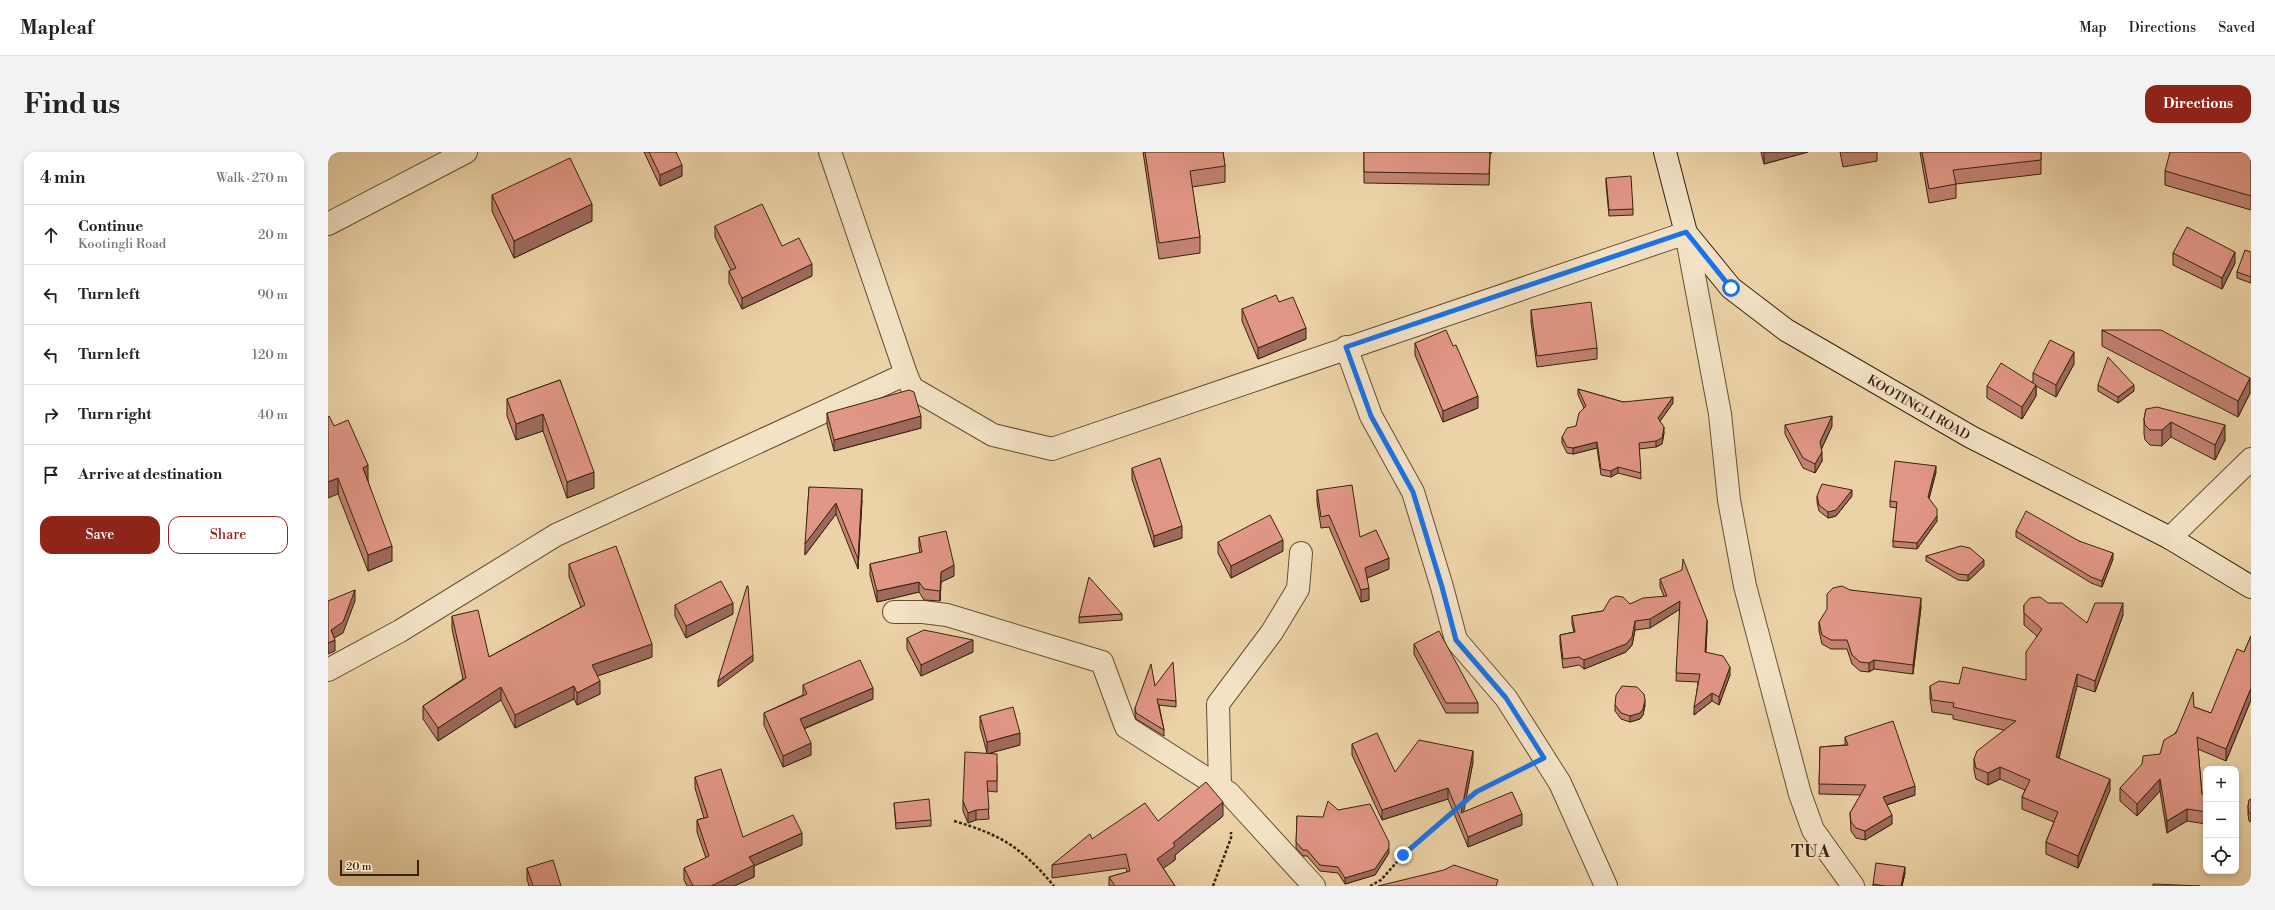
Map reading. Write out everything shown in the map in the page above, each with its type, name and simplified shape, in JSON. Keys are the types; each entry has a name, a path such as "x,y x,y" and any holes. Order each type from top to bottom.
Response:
{"street":[{"path":"328,224 466,152"},
{"path":"830,152 912,388 993,434 1052,449 1346,347 1686,232 1720,414 1729,500 1745,586 1800,794 1813,830 1854,886"},
{"name":"KOOTINGLI ROAD","path":"1665,152 1686,232 1731,288 1786,330 1971,437 2170,538 2251,587"},
{"path":"1346,347 1371,416 1413,492 1442,587 1456,640 1506,698 1560,783 1606,886"},
{"path":"328,670 400,631 556,535 906,374"},
{"path":"2170,538 2251,459"},
{"path":"1220,787 1218,704 1272,632 1298,589 1301,553"},
{"path":"894,612 923,612 947,615 1102,662 1126,727 1229,793 1314,886"}],"path":[{"path":"1370,886 1381,880 1428,832 1476,792 1544,758"},
{"path":"954,821 979,828 1010,843 1038,867 1054,886"},
{"path":"1213,886 1231,838 1231,831"}],"building":[{"path":"649,152 676,152 682,165 660,175"},
{"path":"1145,152 1223,152 1225,166 1190,171 1200,237 1159,243"},
{"path":"1364,152 1490,152 1489,174 1364,172"},
{"path":"1922,152 2041,152 2041,160 1953,170 1956,184 1929,189"},
{"path":"2170,152 2251,152 2251,196 2165,171"},
{"path":"570,158 592,204 514,241 492,195"},
{"path":"1631,176 1633,209 1609,210 1606,178"},
{"path":"762,204 782,246 799,238 812,264 742,298 729,271 736,268 715,226"},
{"path":"2187,227 2235,252 2222,278 2173,253"},
{"path":"2245,250 2251,252 2251,277 2237,272"},
{"path":"1276,295 1279,302 1293,297 1306,328 1258,348 1242,309"},
{"path":"1591,302 1597,348 1537,356 1531,310"},
{"path":"1446,330 1453,346 1456,345 1478,396 1443,411 1415,343"},
{"path":"2102,330 2161,330 2250,378 2238,401"},
{"path":"2050,340 2074,352 2056,385 2033,373"},
{"path":"2108,357 2134,385 2118,397 2098,385"},
{"path":"2001,363 2036,385 2022,407 1987,386"},
{"path":"560,380 594,472 567,482 543,414 516,424 507,399"},
{"path":"1578,389 1623,402 1673,397 1658,418 1664,427 1662,438 1656,441 1639,443 1641,473 1618,467 1611,471 1601,469 1597,442 1573,448 1567,447 1562,437 1567,428 1576,426 1579,413 1586,406"},
{"path":"909,390 914,392 921,416 834,440 827,413"},
{"path":"2157,407 2225,425 2215,445 2171,422 2162,430 2150,430 2145,425 2144,419 2146,409"},
{"path":"329,416 334,426 348,420 368,465 363,468 392,546 368,555 338,478 328,482"},
{"path":"1832,416 1820,442 1822,452 1815,464 1803,458 1785,425"},
{"path":"1160,458 1182,526 1154,536 1132,468"},
{"path":"1895,461 1936,466 1928,497 1937,509 1937,516 1917,543 1893,541 1897,502 1890,501"},
{"path":"1822,484 1852,490 1836,510 1828,512 1819,505 1817,496"},
{"path":"1352,485 1360,537 1376,530 1389,558 1365,568 1369,588 1361,590 1329,515 1321,517 1317,490"},
{"path":"809,487 862,489 858,559 836,503 805,544"},
{"path":"2026,511 2079,541 2113,553 2102,581 2091,577 2016,531"},
{"path":"1270,515 1283,540 1231,566 1218,542"},
{"path":"946,531 954,565 941,572 940,591 924,589 919,582 877,591 870,564 922,552 919,537"},
{"path":"616,546 652,644 592,665 600,681 577,693 574,686 515,715 501,687 438,728 423,706 466,678 452,616 478,610 489,657 585,605 569,564"},
{"path":"1961,546 1970,548 1984,560 1968,575 1958,574 1926,556"},
{"path":"1683,559 1707,620 1705,652 1723,656 1730,667 1719,697 1712,693 1694,707 1700,674 1676,673 1680,601 1650,619 1635,621 1632,637 1626,644 1584,660 1579,657 1563,659 1560,635 1575,632 1572,616 1603,611 1610,599 1616,596 1623,597 1630,604 1643,598 1667,596 1660,579 1682,570"},
{"path":"1089,577 1122,614 1079,617"},
{"path":"721,581 733,603 686,626 675,605"},
{"path":"747,586 753,655 718,681"},
{"path":"1842,586 1850,590 1921,598 1913,665 1874,660 1869,663 1860,662 1852,655 1847,640 1831,640 1822,635 1819,622 1827,609 1827,594 1833,588"},
{"path":"355,590 343,622 331,630 335,640 328,643 328,601"},
{"path":"2040,597 2048,603 2062,603 2087,623 2095,603 2123,603 2095,681 2077,674 2056,757 2110,779 2078,856 2046,842 2058,812 2022,797 2030,780 2000,767 1988,773 1976,768 1974,759 1977,751 2016,721 1953,707 1954,703 1932,700 1930,686 1939,681 1959,684 1963,667 2026,680 2026,652 2042,629 2024,613 2024,605 2030,598"},
{"path":"924,630 973,640 921,665 907,638"},
{"path":"1439,631 1478,703 1446,703 1414,644"},
{"path":"2251,636 2251,688 2226,749 2197,737 2203,795 2203,812 2187,809 2167,821 2160,779 2137,804 2120,788 2142,764 2143,756 2160,754 2164,740 2176,733 2193,692 2194,707 2211,713 2237,649 2244,652"},
{"path":"860,660 873,688 800,719 811,743 783,756 764,713 807,694 803,685"},
{"path":"1173,662 1176,701 1157,699 1164,730 1136,713 1135,708 1151,664 1155,686"},
{"path":"1622,686 1637,687 1644,694 1645,700 1643,709 1640,713 1630,716 1621,713 1615,705 1616,695"},
{"path":"1013,707 1020,733 987,742 980,716"},
{"path":"1893,721 1915,786 1883,797 1892,815 1865,831 1856,828 1851,822 1850,813 1866,785 1819,784 1820,747 1848,745 1845,737"},
{"path":"1377,733 1395,772 1419,740 1473,751 1461,813 1512,792 1522,814 1468,837 1448,788 1382,810 1352,744"},
{"path":"965,752 997,754 997,781 987,781 989,809 976,810 968,813 963,801"},
{"path":"721,769 743,837 793,815 802,833 749,857 754,865 711,886 693,886 684,868 709,856 697,820 708,817 695,777"},
{"path":"1206,782 1223,802 1173,843 1175,846 1157,859 1175,886 1115,886 1109,877 1130,871 1126,854 1052,865 1090,834 1092,839 1145,803 1158,821"},
{"path":"929,799 931,820 896,823 894,803"},
{"path":"2251,799 2251,814 2249,813 2248,806 2249,800"},
{"path":"1328,801 1338,810 1370,804 1389,842 1389,848 1375,869 1345,878 1338,867 1320,865 1307,850 1303,850 1296,842 1297,816 1323,817"},
{"path":"553,860 561,886 533,886 527,868"},
{"path":"1876,863 1905,867 1901,886 1873,884"},
{"path":"1454,865 1498,880 1496,886 1378,886 1444,870"},
{"path":"2153,884 2200,886 2153,886"}],"district":[{"name":"TUA","path":"1811,851"}],"route":[{"path":"1403,855 1476,792 1544,758 1506,698 1456,640 1442,587 1413,492 1371,416 1346,347 1686,232 1731,288"}]}
